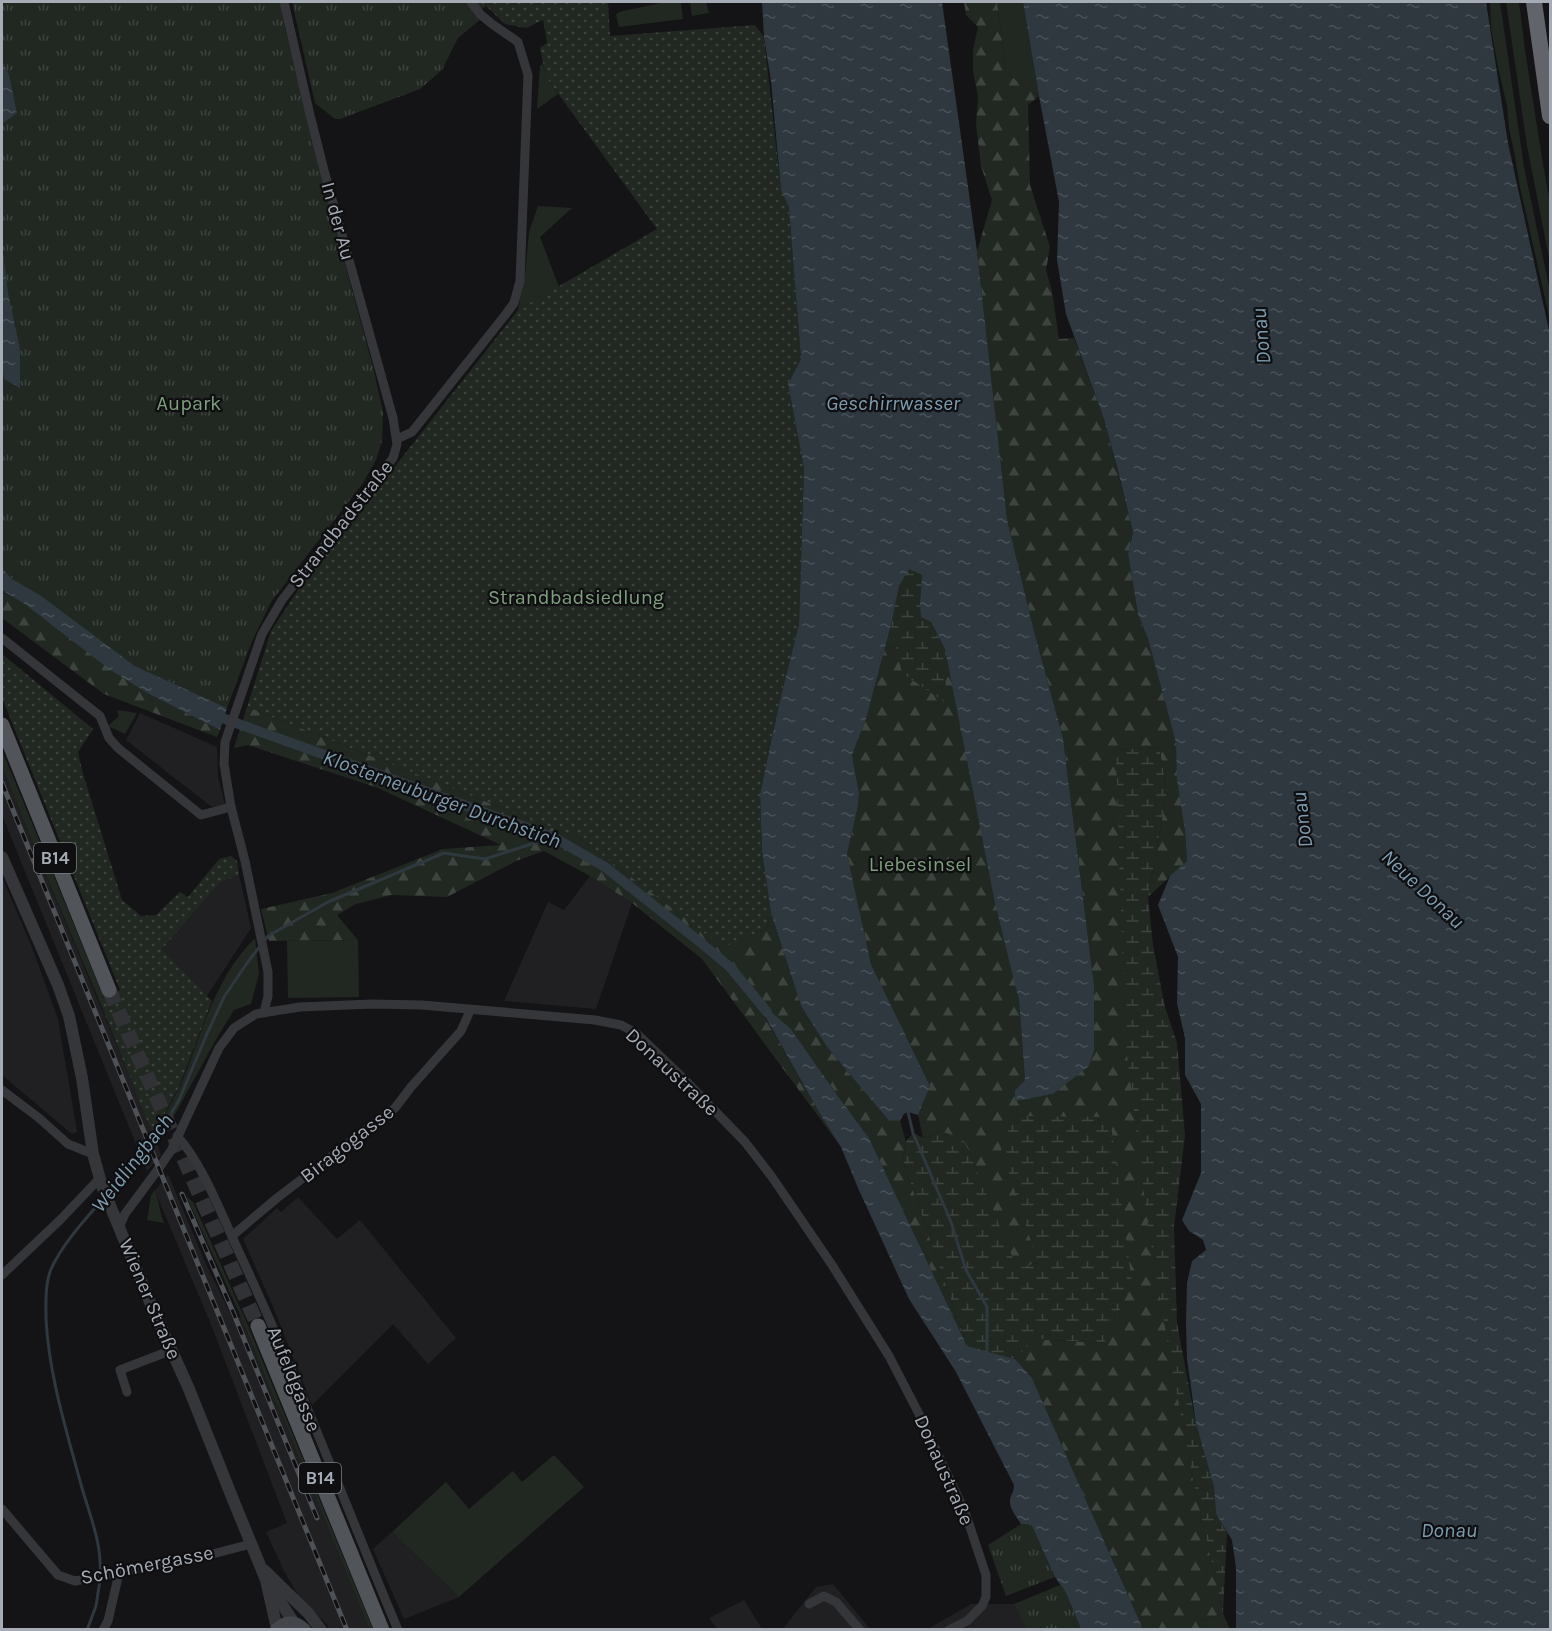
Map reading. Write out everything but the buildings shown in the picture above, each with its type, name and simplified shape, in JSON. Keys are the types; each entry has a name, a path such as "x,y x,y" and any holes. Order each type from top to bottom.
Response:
{"highway":[{"path":"1534,2 1551,116"}],"main road":[{"name":"B14","path":"2,725 109,990"},
{"name":"B14","path":"258,1326 382,1629"},
{"path":"277,1629 282,1625 299,1626"}],"street":[{"name":"In der Au","path":"284,2 325,174 397,439"},
{"name":"Strandbadstraße","path":"264,1012 268,991 267,963 231,807 225,771 225,742 237,704 262,634 282,600 393,458 397,449 397,439 412,432 514,303 520,281 528,75 518,42 480,14 471,2"},
{"path":"2,638 100,716 109,738 118,748 201,815 231,807"},
{"name":"Wiener Straße","path":"2,857 58,984 69,1016 82,1078 93,1154 101,1182 189,1389 261,1567 277,1629"},
{"name":"Donaustraße","path":"119,1227 125,1214 172,1149 219,1048 239,1023 256,1014 300,1006 372,1004 432,1006 468,1015 519,1014 613,1023 627,1028 681,1076 745,1142 812,1236 889,1356 961,1502 986,1575 986,1597 982,1606 967,1620 949,1629"},
{"name":"Biragogasse","path":"232,1236 277,1198 395,1108 461,1031 468,1015"},
{"path":"2,1090 68,1144 93,1154"},
{"name":"Aufeldgasse","path":"177,1136 184,1143 203,1176 265,1307 398,1629"},
{"path":"2,1275 101,1182"},
{"path":"127,1392 120,1370 172,1350"},
{"name":"Schömergasse","path":"2,1509 58,1575 75,1581 194,1559 251,1544"},
{"name":"Wiener Straße","path":"261,1567 316,1621 321,1629"},
{"path":"104,1629 108,1621 116,1574"},
{"name":"Wiener Straße","path":"266,1580 299,1626"},
{"path":"809,1604 824,1596 836,1602 860,1629"}],"shaded area":[{"path":"140,713 217,747 218,777 225,805 212,807 126,740"},
{"path":"2,766 158,1145 161,1155 147,1171 2,815"},
{"path":"239,875 251,928 207,996 162,949 220,883"},
{"path":"590,876 632,903 596,1009 504,1001 548,902 564,910"},
{"path":"2,877 31,945 58,1019 77,1132 72,1134 2,1075"},
{"path":"168,1174 206,1264 233,1319 241,1317 369,1629 329,1629 326,1623 305,1605 298,1595 266,1532 287,1523 212,1327 155,1191"},
{"path":"298,1197 337,1239 360,1220 456,1338 428,1364 393,1324 312,1405 243,1239 277,1208 281,1212"},
{"path":"392,1532 459,1597 404,1619 373,1549"},
{"path":"833,1584 870,1629 782,1630 816,1587"},
{"path":"744,1600 762,1629 717,1629 709,1618"},
{"path":"971,1604 1014,1604 1026,1629 926,1630"}],"green space":[{"name":"Aupark","path":"2,2 280,2 321,176 373,367 383,412 382,441 376,460 363,483 271,602 252,641 227,708 135,666 40,595 12,579 2,568"},
{"path":"292,2 469,2 481,19 458,38 442,70 420,89 335,119 315,103"},
{"name":"Strandbadsiedlung","path":"469,2 608,2 610,36 755,25 764,37 781,190 789,208 801,359 788,384 804,468 799,624 760,794 762,852 771,913 767,929 723,947 581,839 247,707 271,631 300,587 518,310 657,229 546,77 540,48 547,43 543,20 526,28 505,24 486,6 477,14"},
{"path":"665,2 681,2 683,19 619,27 616,15 619,12"},
{"path":"690,2 706,2 709,13 692,16"},
{"name":"Liebesinsel","path":"964,2 997,2 1006,73 1039,96 1028,105 1030,185 1050,247 1046,270 1052,291 1059,339 1074,338 1104,419 1133,532 1128,554 1138,614 1148,639 1176,743 1187,861 1148,897 1167,791 1159,747 1116,750 1148,1226 1192,1475 1223,1613 1199,1622 1201,1629 1143,1629 1032,1378 1015,1359 1034,1339 1104,1343 1001,1149 1039,1262 1017,1269 968,1149 940,1131 923,1138 918,1115 930,1086 871,964 847,854 859,793 852,755 866,719 899,586 909,568 931,622 945,649 1019,1000 1025,1080 1015,1090 1015,1100 1053,1094 1094,1049 1094,985 1063,738 1007,519 977,251 992,200 981,166 976,124 978,97 973,71 973,50 978,27 966,15"},
{"path":"997,2 1023,2 1039,96 1006,73"},
{"path":"1490,2 1500,2 1524,167 1550,291 1550,319 1509,129 1507,106 1491,28"},
{"path":"1506,2 1519,2 1550,203 1550,263 1527,146"},
{"path":"543,64 546,77 558,94 537,109 540,66"},
{"path":"538,206 572,208 540,237 559,287 518,310 525,275 529,232"},
{"path":"909,568 922,575 920,605 945,649 946,703 902,673 891,625 899,586"},
{"path":"2,590 149,694 220,730 217,737 104,694 2,618"},
{"path":"2,654 93,729 78,752 122,900 141,916 156,915 180,892 188,897 219,859 231,856 237,861 239,875 220,883 162,949 212,1001 179,1087 153,1135 99,1000 120,990 2,698"},
{"path":"247,707 581,839 723,946 767,929 771,913 801,1006 827,1047 889,1121 900,1120 906,1142 903,1161 967,1346 869,1138 791,1029 760,1002 766,1019 841,1147 702,959 632,903 590,876 544,851 516,861 447,897 391,895 356,904 337,915 358,940 269,941 261,909 332,893 443,849 501,845 378,788 248,745 234,748"},
{"path":"117,710 137,713 125,734 108,726 119,716"},
{"path":"1159,747 1167,791 1148,897 1153,945 1165,1007 1177,1043 1185,1135 1174,1227 1177,1323 1196,1424 1214,1487 1216,1514 1227,1533 1223,1613 1192,1475 1171,1363 1148,1226 1125,1039 1116,750"},
{"path":"2,750 104,998 99,1000 2,766"},
{"path":"255,938 259,974 251,1004 234,1010 158,1145 153,1135 180,1086 210,1008 229,971"},
{"path":"358,940 359,997 288,998 287,941"},
{"path":"1023,1116 1110,1117 1132,1284 1104,1343 1035,1339 1015,1359 967,1346 903,1161 906,1142 913,1133 923,1138 940,1131 962,1138 1017,1268 1038,1263 1001,1149 1012,1121"},
{"path":"155,1190 164,1223 147,1220 151,1195"},
{"path":"186,1196 193,1202 249,1328 373,1629 369,1629 241,1317"},
{"path":"554,1455 584,1487 459,1597 392,1532 446,1482 469,1509 513,1471 522,1482"},
{"path":"1021,1524 1031,1524 1055,1577 1006,1596 988,1545"},
{"path":"1060,1585 1066,1593 1081,1629 1026,1629 1014,1604"},
{"path":"1223,1613 1230,1629 1201,1629 1199,1622"}],"water":[{"name":"Geschirrwasser","path":"762,2 942,2 977,251 1007,519 1063,738 1094,985 1094,1050 1089,1066 1053,1094 1015,1101 1015,1090 1025,1080 1019,1000 995,903 945,649 931,622 921,617 922,575 909,569 899,586 866,719 852,755 859,793 847,854 871,964 930,1086 918,1115 908,1112 900,1120 889,1121 827,1047 801,1006 771,913 762,852 760,794 799,624 804,468 788,384 801,359 789,208 781,190"},
{"path":"1023,2 1486,2 1508,143 1550,335 1550,1629 1236,1629 1236,1568 1232,1540 1216,1514 1214,1487 1196,1424 1187,1359 1187,1283 1192,1261 1206,1250 1203,1240 1189,1231 1182,1220 1201,1173 1201,1104 1185,1075 1185,1038 1177,1003 1178,957 1158,905 1170,876 1187,861 1177,779 1176,743 1148,639 1138,614 1128,554 1133,532 1119,475 1104,419 1066,314 1057,260 1059,202"},
{"path":"2,61 9,75 17,113 3,123"},
{"path":"2,245 8,293 20,349 20,388 4,379 2,365"},
{"path":"2,568 12,579 40,595 135,666 227,708 220,730 149,694 109,669 26,605 2,590"},
{"path":"759,1001 791,1029 869,1138 967,1346 1015,1359 1032,1378 1143,1629 1081,1629 1066,1593 1055,1577 1031,1524 1021,1524 1012,1510 1010,1500 1014,1485 956,1372 909,1299 841,1147 766,1018"}],"waterway":[{"name":"Klosterneuburger Durchstich","path":"211,714 553,837 605,867 695,938 730,967 767,1012"},
{"name":"Weidlingbach","path":"264,941 268,936 328,902 444,853 485,859 553,837"},
{"name":"Weidlingbach","path":"109,1192 158,1136 179,1100 224,997 260,946"},
{"path":"908,1112 913,1133 951,1222 966,1270 987,1307 987,1355"},
{"name":"Weidlingbach","path":"100,1573 95,1530 70,1446 55,1383 48,1340 46,1293 51,1269 56,1259 74,1232 103,1199"},
{"name":"Weidlingbach","path":"87,1630 96,1606 100,1580"}],"tunnel":[{"path":"109,990 258,1326"}],"railway":[{"path":"2,783 347,1630"},
{"path":"182,1194 317,1518"}],"water label":[{"name":"Donau","path":"1261,336"},
{"name":"Donau","path":"1302,820"},
{"name":"Neue Donau","path":"1423,889"},
{"name":"Donau","path":"1449,1530"}]}
